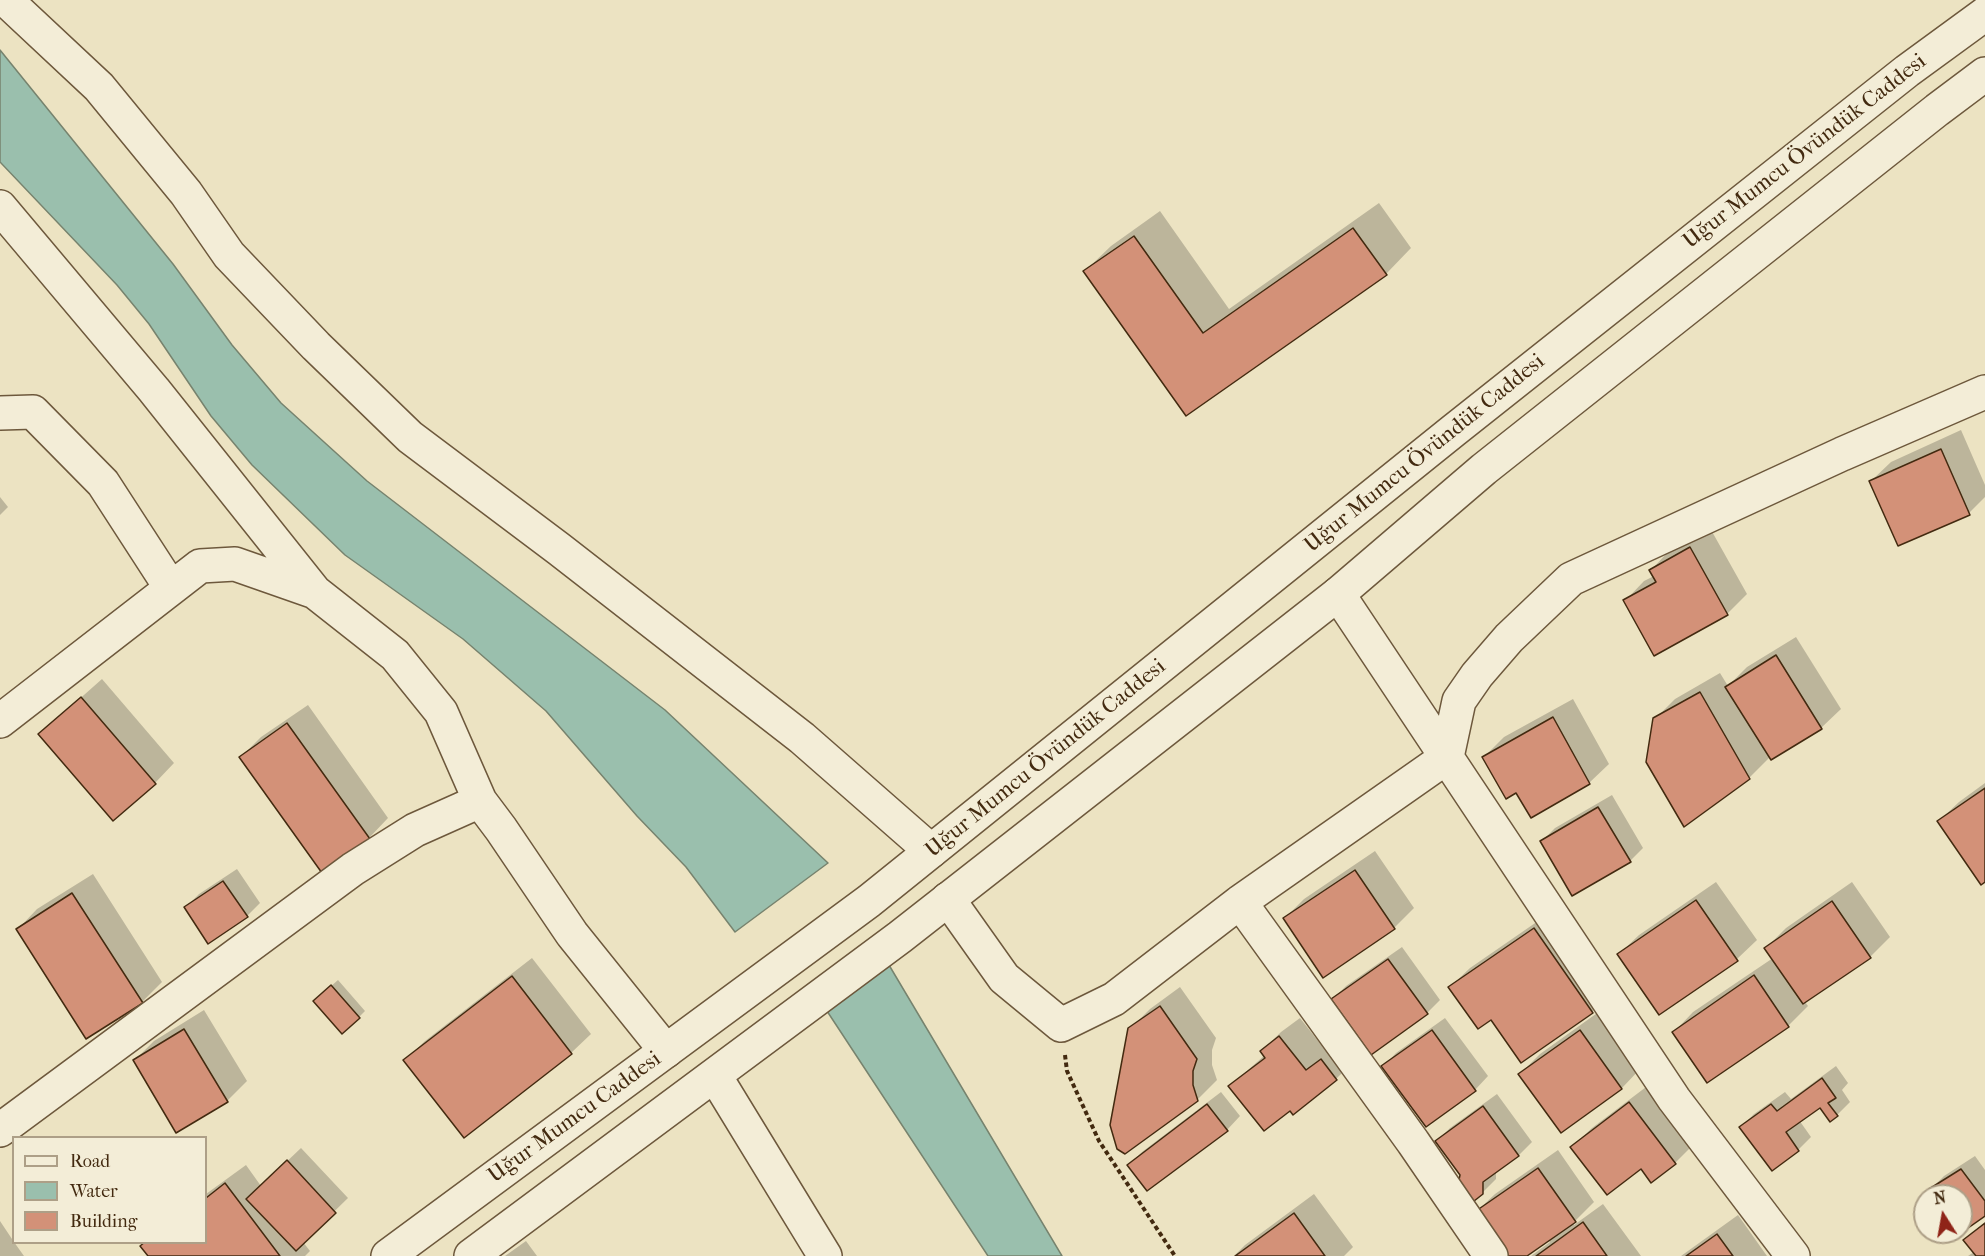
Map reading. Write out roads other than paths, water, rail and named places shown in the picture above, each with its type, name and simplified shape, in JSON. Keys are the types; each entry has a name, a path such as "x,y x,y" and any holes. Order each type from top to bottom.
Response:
{"street":[{"path":"6,0 99,87 186,193 229,255 316,346 410,437 560,549 802,738 931,851"},
{"name":"Uğur Mumcu Övündük Caddesi","path":"762,980 869,901 1463,423 1888,86 1985,14"},
{"path":"471,1256 900,937 1338,594 1484,469 1936,110 1985,75"},
{"path":"0,207 154,390 315,592 395,655 441,712 480,801 572,934 666,1051"},
{"path":"948,899 1004,978 1061,1025 1114,999 1240,902 1447,757 1459,701 1477,675 1509,638 1571,579 1842,454 1985,392"},
{"path":"0,413 33,412 103,483 171,588"},
{"path":"0,721 200,566 235,564 315,592"},
{"path":"1338,594 1674,1099 1792,1256"},
{"path":"0,1130 353,869 415,830 480,801"},
{"path":"1240,902 1413,1142 1491,1256"},
{"name":"Uğur Mumcu Caddesi","path":"388,1256 762,980"},
{"path":"715,1076 825,1256"}],"water":[{"path":"0,50 173,264 232,345 281,403 367,481 665,710 828,863 735,932 686,867 637,816 546,711 463,639 345,555 252,465 211,416 149,324 117,285 0,162"},
{"path":"886,960 1062,1256 988,1256 825,1008"}]}
